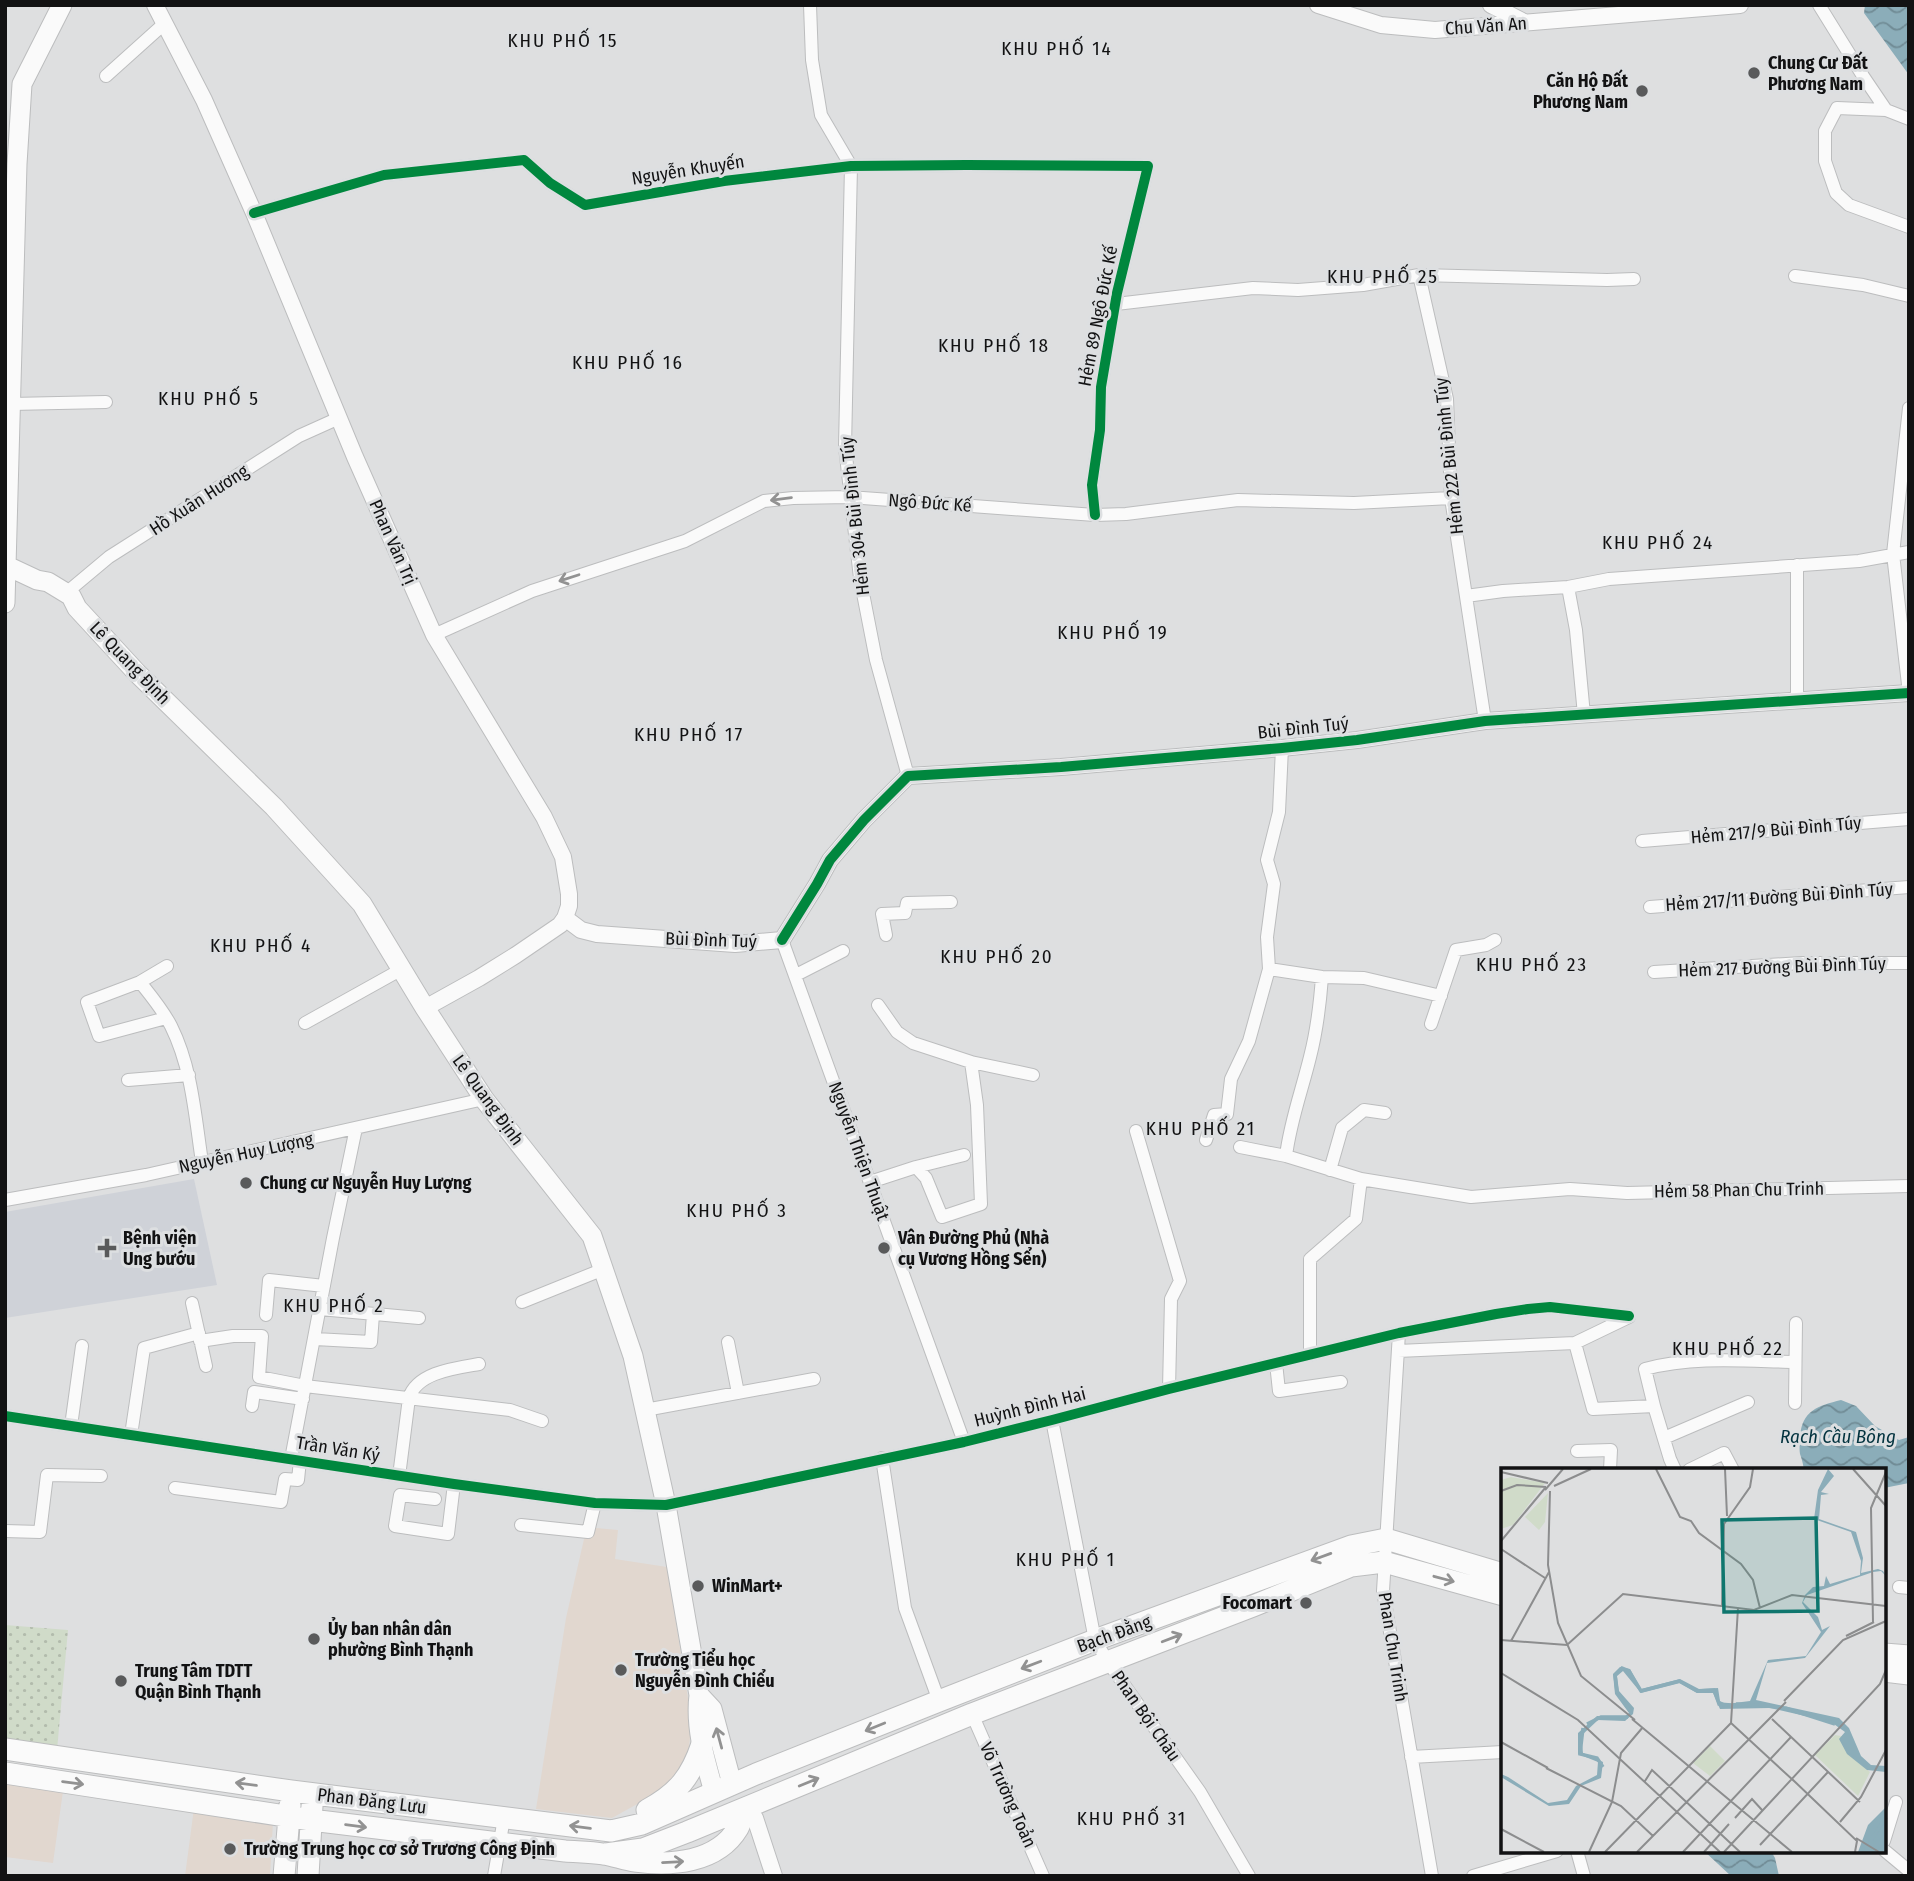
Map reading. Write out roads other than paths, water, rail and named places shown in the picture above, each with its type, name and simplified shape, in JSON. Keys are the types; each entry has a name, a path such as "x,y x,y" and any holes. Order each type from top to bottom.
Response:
{"main road":[{"path":"5,603 22,84 62,5"},
{"name":"Lê Quang Định","path":"6,566 37,580 42,590 64,604 72,600 137,674 274,807 362,904 484,1099 592,1236 633,1356 666,1505 699,1695 697,1714 702,1744 723,1788"},
{"name":"Bạch Đằng","path":"723,1788 1095,1640 1350,1546 1386,1539 1501,1573"},
{"name":"Bạch Đằng","path":"746,1808 972,1714 1351,1566 1384,1562 1501,1594"},
{"path":"1886,1654 1909,1656"},
{"path":"1886,1671 1909,1674"},
{"name":"Lê Quang Định","path":"699,1695 712,1709 723,1788"},
{"path":"611,1831 663,1801 678,1789 695,1766 702,1744"},
{"name":"Phan Đăng Lưu","path":"5,1749 313,1794 611,1831 642,1824 723,1788"},
{"name":"Phan Đăng Lưu","path":"5,1773 311,1821 606,1854 652,1863 692,1861 716,1850 729,1840 746,1808"},
{"path":"723,1788 746,1808"},
{"path":"723,1788 724,1816"},
{"path":"284,1876 291,1791"},
{"path":"308,1876 313,1794"},
{"name":"Phan Đăng Lưu","path":"606,1854 643,1849 746,1808"}],"street":[{"name":"Phan Văn Trị","path":"155,5 204,100 339,418 435,635 544,817 563,858 569,894 565,918"},
{"path":"810,5 813,60 821,114 851,166"},
{"name":"Chu Văn An","path":"1318,5 1381,25 1435,30 1740,5"},
{"path":"1491,5 1526,23"},
{"path":"1819,5 1886,110"},
{"path":"106,76 165,23"},
{"path":"1909,119 1886,110 1837,108 1825,131 1825,161 1836,193 1849,205 1909,227"},
{"name":"Nguyễn Khuyến","path":"254,213 384,175 524,160 550,183 584,205 723,181 851,166 1148,166"},
{"name":"Hẻm 304 Bùi Đình Túy","path":"851,166 845,447 849,497 860,578 876,660 908,776"},
{"name":"Hẻm 89 Ngô Đức Kế","path":"1095,515 1092,485 1100,430 1101,387 1115,304 1148,166"},
{"path":"1115,304 1254,288 1298,290 1363,285 1419,275 1634,279"},
{"name":"Hẻm 222 Bùi Đình Túy","path":"1419,275 1447,398 1451,498 1485,721"},
{"path":"1795,276 1863,285 1909,296"},
{"path":"11,404 106,402"},
{"path":"1909,408 1894,554 1909,693"},
{"name":"Hồ Xuân Hương","path":"72,600 109,557 294,439 339,418"},
{"name":"Ngô Đức Kế","path":"435,635 531,591 685,541 764,501 849,497 1095,515 1126,514 1238,500 1354,503 1451,498"},
{"path":"1466,596 1568,587 1609,579 1859,561 1909,552"},
{"path":"1797,565 1797,701"},
{"path":"1568,587 1576,630 1584,715"},
{"name":"Bùi Đình Tuý","path":"565,918 581,930 597,934 735,944 782,940 830,860 864,820 908,776 1061,768 1282,748 1485,721 1909,693"},
{"path":"1206,1140 1214,1115 1227,1114 1231,1079 1249,1041 1269,969 1267,937 1274,884 1267,860 1279,813 1282,748"},
{"name":"Hẻm 217/9 Bùi Đình Túy","path":"1642,841 1909,818"},
{"name":"Hẻm 217/11 Đường Bùi Đình Túy","path":"1650,907 1909,887"},
{"path":"886,935 882,914 905,913 907,902 951,902"},
{"path":"425,1008 516,955 554,930 565,918"},
{"name":"Nguyễn Thiện Thuật","path":"782,940 964,1442"},
{"path":"1432,1024 1456,950 1495,940"},
{"path":"796,975 843,951"},
{"name":"Hẻm 217 Đường Bùi Đình Túy","path":"1654,972 1802,963 1909,963"},
{"path":"166,1018 99,1036 87,1002 140,982 167,966"},
{"path":"305,1023 402,969"},
{"path":"1269,969 1364,978 1441,996"},
{"path":"1286,1156 1289,1133 1311,1056 1320,1012 1322,976"},
{"path":"140,982 171,1026 188,1075 202,1162"},
{"path":"878,1006 897,1032 913,1042 971,1062 1033,1075"},
{"path":"916,1167 926,1178 942,1217 981,1204 977,1105 971,1062"},
{"path":"128,1080 188,1075"},
{"name":"Nguyễn Huy Lượng","path":"5,1200 146,1175 484,1099"},
{"path":"1330,1170 1342,1128 1364,1110 1385,1113"},
{"path":"175,1488 281,1502 285,1479 298,1480 295,1460 304,1393 356,1128"},
{"path":"1136,1131 1180,1282 1171,1299 1170,1389"},
{"name":"Hẻm 58 Phan Chu Trinh","path":"1240,1147 1286,1156 1361,1179 1471,1196 1570,1189 1627,1193 1909,1186"},
{"path":"870,1182 964,1155"},
{"path":"1310,1355 1310,1259 1356,1219 1361,1179"},
{"path":"522,1302 604,1269"},
{"path":"266,1315 269,1280 324,1286"},
{"path":"192,1303 206,1366"},
{"name":"Huỳnh Đình Hai","path":"666,1505 964,1442 1399,1333 1528,1308 1550,1307 1629,1316 1575,1343"},
{"path":"320,1309 419,1318"},
{"path":"314,1339 371,1342 373,1314"},
{"path":"1795,1404 1796,1323"},
{"name":"Phan Chu Trinh","path":"1399,1333 1382,1591 1432,1876"},
{"path":"131,1435 144,1348 200,1337 262,1336 258,1377 304,1393"},
{"path":"728,1342 737,1393"},
{"path":"1398,1351 1575,1343 1593,1409 1654,1406"},
{"path":"71,1426 82,1346"},
{"path":"1674,1468 1645,1369 1668,1363 1719,1360 1795,1362"},
{"path":"1276,1363 1279,1391 1341,1382"},
{"path":"399,1476 411,1390 424,1380 452,1368 479,1364"},
{"path":"645,1410 814,1379"},
{"path":"252,1406 254,1392 409,1398 509,1410 542,1421"},
{"path":"1664,1438 1748,1402"},
{"name":"Trần Văn Kỷ","path":"5,1416 595,1503 666,1505"},
{"name":"Phan Bội Châu","path":"1052,1420 1095,1640 1200,1792 1249,1876"},
{"path":"1577,1451 1611,1450 1610,1468"},
{"path":"1693,1468 1724,1453 1732,1468"},
{"path":"882,1458 905,1608 939,1702"},
{"path":"5,1531 40,1532 47,1475 101,1476"},
{"path":"435,1499 400,1495 395,1526 448,1534 454,1484"},
{"path":"521,1525 588,1532 595,1503"},
{"name":"Võ Trường Toản","path":"972,1714 1043,1876"},
{"path":"1411,1757 1501,1752"},
{"path":"1886,1834 1896,1802"},
{"path":"746,1808 755,1818 774,1876"},
{"path":"494,1876 504,1818"},
{"path":"1886,1852 1908,1870"},
{"path":"1474,1876 1550,1853"},
{"path":"1578,1853 1584,1876"}],"water":[{"path":"1865,5 1909,5 1909,75 1864,13"},
{"name":"Rạch Cầu Bông","path":"1841,1400 1856,1406 1875,1426 1899,1440 1909,1437 1909,1483 1886,1488 1886,1468 1804,1468 1800,1454 1801,1428 1808,1415"},
{"path":"1706,1853 1772,1853 1779,1876 1731,1876"}],"place":[{"name":"Chung Cư Đất Phương Nam","path":"1754,73"},
{"name":"Căn Hộ Đất Phương Nam","path":"1642,91"},
{"name":"Chung cư Nguyễn Huy Lượng","path":"246,1183"},
{"name":"Bệnh viện Ung bướu","path":"107,1248"},
{"name":"Vân Đường Phủ (Nhà cụ Vương Hồng Sển)","path":"884,1248"},
{"name":"WinMart+","path":"698,1586"},
{"name":"Focomart","path":"1306,1603"},
{"name":"Ủy ban nhân dân phường Bình Thạnh","path":"314,1639"},
{"name":"Trường Tiểu học Nguyễn Đình Chiểu","path":"621,1670"},
{"name":"Trung Tâm TDTT Quận Bình Thạnh","path":"121,1681"},
{"name":"Trường Trung học cơ sở Trương Công Định","path":"230,1849"}],"district":[{"name":"KHU PHỐ 15","path":"563,40"},
{"name":"KHU PHỐ 14","path":"1057,48"},
{"name":"KHU PHỐ 25","path":"1383,276"},
{"name":"KHU PHỐ 18","path":"994,345"},
{"name":"KHU PHỐ 16","path":"628,362"},
{"name":"KHU PHỐ 5","path":"209,398"},
{"name":"KHU PHỐ 24","path":"1658,542"},
{"name":"KHU PHỐ 19","path":"1113,632"},
{"name":"KHU PHỐ 17","path":"689,734"},
{"name":"KHU PHỐ 4","path":"261,945"},
{"name":"KHU PHỐ 20","path":"997,956"},
{"name":"KHU PHỐ 23","path":"1532,964"},
{"name":"KHU PHỐ 21","path":"1201,1128"},
{"name":"KHU PHỐ 3","path":"737,1210"},
{"name":"KHU PHỐ 2","path":"334,1305"},
{"name":"KHU PHỐ 22","path":"1728,1348"},
{"name":"KHU PHỐ 1","path":"1066,1559"},
{"name":"KHU PHỐ 31","path":"1132,1818"}]}
